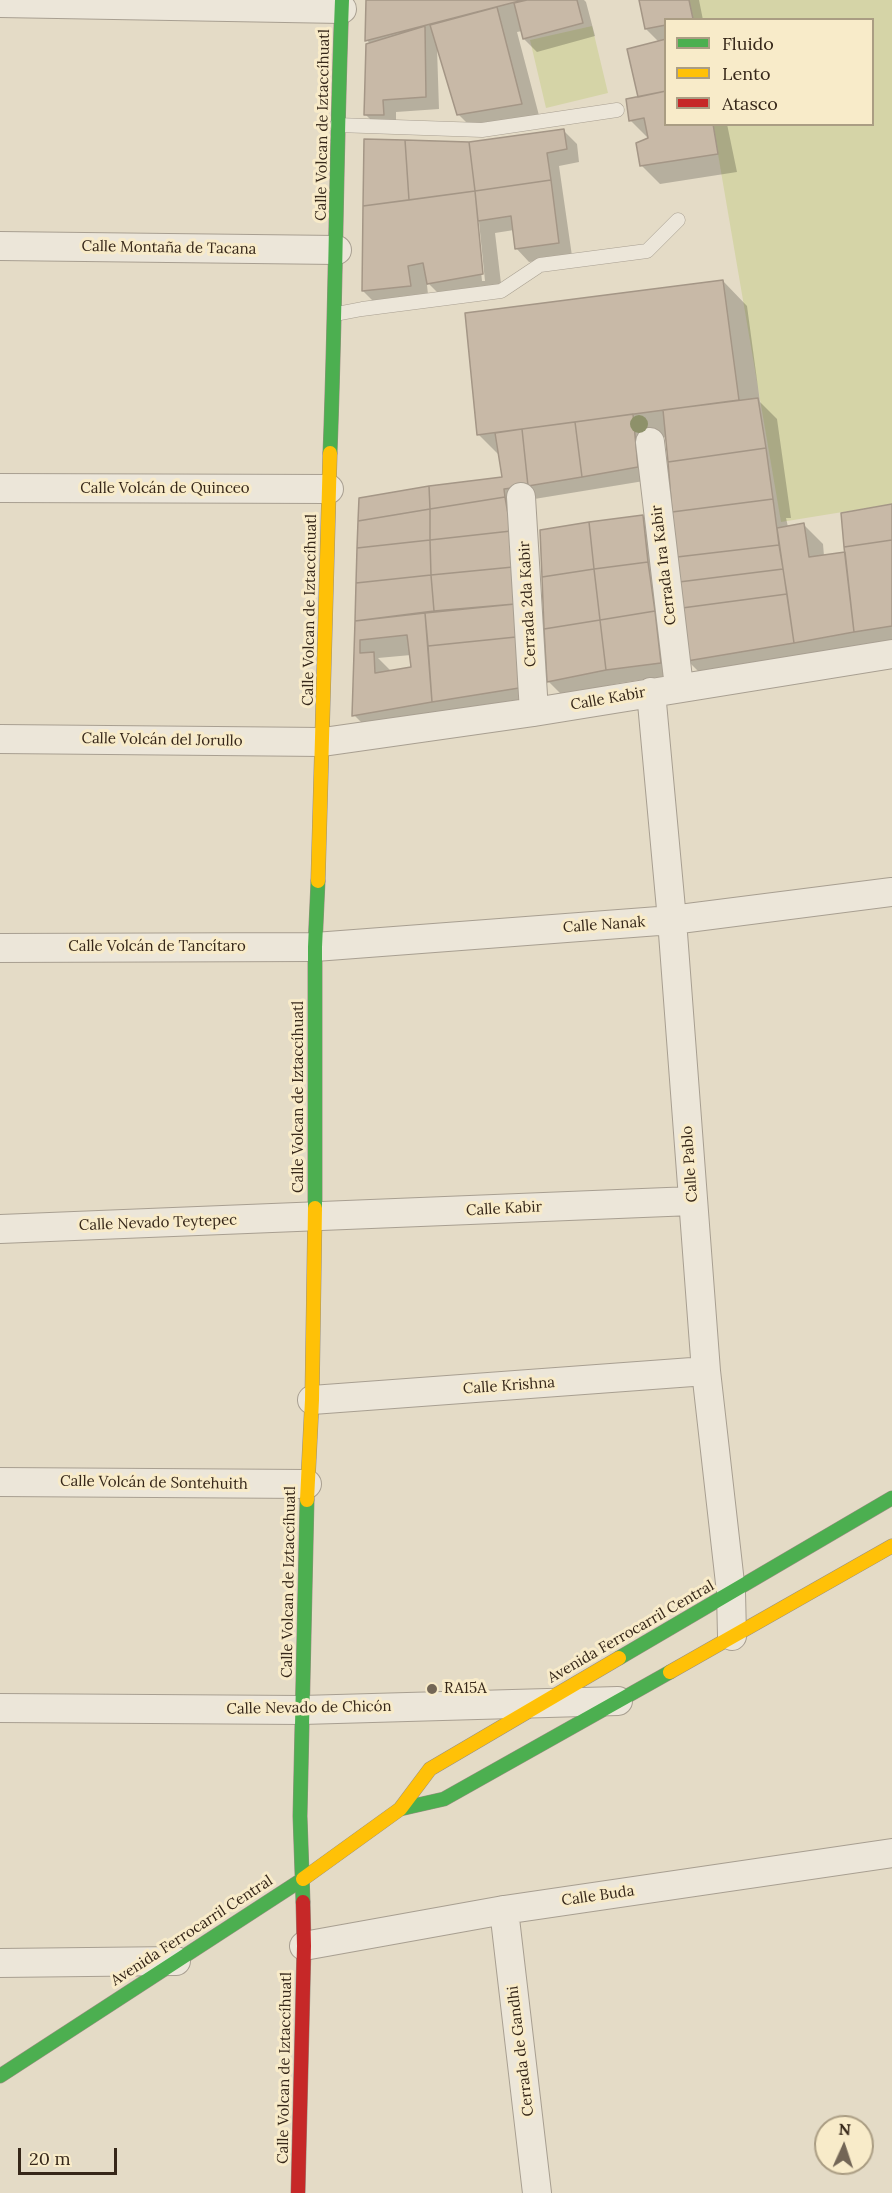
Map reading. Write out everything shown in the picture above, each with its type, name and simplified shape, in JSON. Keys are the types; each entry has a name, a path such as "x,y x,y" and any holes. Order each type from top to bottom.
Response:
{"street":[{"path":"0,3 342,5"},
{"name":"Calle Volcan de Iztaccíhuatl","path":"298,2193 304,1946 300,1816 315,1218 315,947 336,314 337,125 342,5"},
{"name":"Calle Montaña de Tacana","path":"0,246 337,250"},
{"name":"Cerrada 1ra Kabir","path":"650,442 679,687"},
{"name":"Calle Volcán de Quinceo","path":"0,488 329,489"},
{"name":"Cerrada 2da Kabir","path":"521,497 534,711"},
{"name":"Calle Kabir","path":"323,742 892,654"},
{"name":"Calle Pablo","path":"651,692 672,920 706,1371 731,1592 732,1636"},
{"name":"Calle Volcán del Jorullo","path":"0,739 323,742"},
{"name":"Calle Nanak","path":"315,947 672,920 892,892"},
{"name":"Calle Volcán de Tancítaro","path":"0,948 315,947"},
{"name":"Calle Kabir","path":"315,1218 692,1201"},
{"name":"Calle Nevado Teytepec","path":"0,1229 315,1218"},
{"name":"Calle Krishna","path":"312,1400 706,1371"},
{"name":"Calle Volcán de Sontehuith","path":"0,1482 307,1485"},
{"name":"Avenida Ferrocarril Central","path":"0,2076 303,1879 400,1809 430,1769 892,1498"},
{"name":"Avenida Ferrocarril Central","path":"400,1809 444,1799 892,1546"},
{"name":"Calle Nevado de Chicón","path":"0,1708 302,1710 618,1701"},
{"name":"Calle Buda","path":"304,1946 504,1910 892,1853"},
{"name":"Cerrada de Gandhi","path":"504,1910 537,2193"},
{"path":"0,1964 176,1961"}],"lane":[{"path":"337,125 482,130 617,110"},
{"path":"336,314 501,291 540,265 647,251 678,220"}],"green space":[{"path":"689,0 892,0 892,504 781,522 713,126 874,126 874,18 693,18"},
{"path":"592,26 608,93 546,108 530,40"}],"building":[{"path":"366,0 523,0 365,41"},
{"path":"527,0 577,0 583,23 523,39 514,3"},
{"path":"639,0 689,0 693,18 664,18 664,25 645,29"},
{"path":"497,7 522,104 457,115 430,25"},
{"path":"425,26 426,97 383,100 384,115 364,115 366,44"},
{"path":"664,40 664,91 638,97 627,49"},
{"path":"664,91 664,126 713,126 718,154 640,166 636,143 648,138 644,118 629,121 626,99"},
{"path":"564,129 567,149 547,153 551,180 475,191 469,142"},
{"path":"364,139 405,140 409,200 363,206"},
{"path":"405,140 469,142 475,191 409,200"},
{"path":"551,180 559,243 515,249 511,216 478,221 475,191"},
{"path":"475,191 483,274 427,284 423,263 408,266 411,286 362,291 363,206"},
{"path":"723,280 739,400 477,435 465,313"},
{"path":"758,398 766,448 668,462 663,410"},
{"path":"633,414 638,467 582,477 575,422"},
{"path":"575,422 582,477 528,486 522,429"},
{"path":"522,429 528,486 504,489 505,497 430,509 429,486 502,477 495,433"},
{"path":"766,448 773,499 672,512 668,462"},
{"path":"429,486 430,509 358,521 359,498"},
{"path":"505,497 511,531 430,540 430,509"},
{"path":"773,499 779,545 677,557 672,512"},
{"path":"892,504 892,540 844,547 841,513"},
{"path":"430,509 430,540 357,548 358,521"},
{"path":"643,515 648,562 594,569 589,522"},
{"path":"589,522 594,569 542,577 540,530"},
{"path":"804,523 809,557 845,552 854,632 794,643 777,528"},
{"path":"511,531 513,567 431,575 430,540"},
{"path":"430,540 431,575 356,583 357,548"},
{"path":"892,540 892,626 854,632 844,547"},
{"path":"779,545 783,569 679,582 677,557"},
{"path":"648,562 655,611 600,620 594,569"},
{"path":"513,567 515,604 434,611 431,575"},
{"path":"594,569 600,620 544,629 542,577"},
{"path":"783,569 787,594 682,608 679,582"},
{"path":"431,575 434,611 355,621 356,583"},
{"path":"787,594 794,643 687,661 682,608"},
{"path":"515,604 516,637 428,646 425,613"},
{"path":"655,611 661,663 606,670 600,620"},
{"path":"425,613 432,702 352,716 355,621","holes":["407,635 411,667 375,673 374,652 360,653 360,640"]},
{"path":"600,620 606,670 547,682 544,629"},
{"path":"516,637 519,688 432,702 428,646"}],"traffic: fast":[{"path":"330,453 342,0"},
{"path":"315,1208 315,947 318,881"},
{"path":"619,1658 892,1498"},
{"path":"303,1902 300,1816 307,1500"},
{"path":"400,1809 444,1799 670,1672"},
{"path":"0,2076 303,1879"}],"traffic: slow":[{"path":"318,881 330,453"},
{"path":"307,1500 312,1400 315,1208"},
{"path":"670,1672 892,1546"},
{"path":"303,1879 400,1809 430,1769 619,1658"}],"traffic: jam":[{"path":"298,2193 303,1902"}],"place":[{"name":"RA15A","path":"432,1689"}]}
